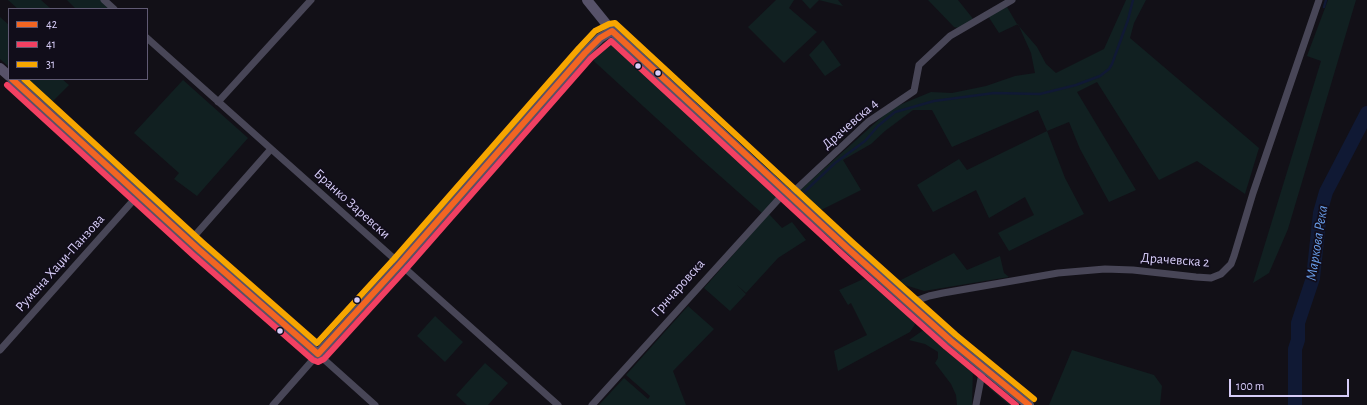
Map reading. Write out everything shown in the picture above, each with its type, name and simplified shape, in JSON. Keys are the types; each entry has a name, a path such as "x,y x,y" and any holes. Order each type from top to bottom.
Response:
{"street":[{"path":"104,0 113,8"},
{"path":"218,102 311,0"},
{"path":"587,0 612,31 788,193 983,368 1029,405"},
{"name":"Драчевска 4","path":"788,193 868,122 914,91 918,65 950,36 1012,0"},
{"name":"Драчевска 2","path":"910,303 943,293 1058,273 1105,269 1133,270 1196,278 1211,278 1221,274 1231,264 1234,256 1258,179 1319,0"},
{"path":"273,405 400,264 585,53 600,38 612,31"},
{"path":"600,38 608,38 617,42 646,68 656,72"},
{"name":"Бранко Заревски","path":"148,39 558,405"},
{"path":"0,68 8,75"},
{"path":"13,80 190,241 375,405"},
{"path":"190,241 271,149"},
{"name":"Грнчаровска","path":"592,405 758,220 788,193"},
{"name":"Румена Хаџи-Панзова","path":"0,350 139,194"},
{"path":"976,405 983,368"}],"shaded area":[{"path":"8,0 41,0 50,8 17,8"},
{"path":"67,0 104,0 111,8 75,8"},
{"path":"776,0 794,0 789,8 817,32 784,63 748,27"},
{"path":"802,0 819,0 810,9"},
{"path":"819,0 838,0 843,6"},
{"path":"928,0 958,0 974,20 958,28 954,27"},
{"path":"1126,0 1146,0 1134,23 1130,38 1259,148 1245,194 1197,161 1159,180 1097,82 1077,92 1136,190 1109,202 1080,149 1069,122 1047,131 1038,110 952,147 932,110 913,110 885,131 871,144 843,160 861,190 821,210 800,195 800,190 892,108 931,92 952,93 986,86 1015,76 1035,73 1031,53 1019,26 1037,47 1046,64 1056,73 1104,49"},
{"path":"1328,0 1356,0 1288,229 1269,273 1253,283 1321,61 1307,56"},
{"path":"1007,7 1017,24 999,33 988,16"},
{"path":"0,17 8,24 8,66 0,59"},
{"path":"612,31 786,191 763,214 585,53"},
{"path":"823,40 841,65 825,76 809,55"},
{"path":"23,80 63,80 69,85 50,104"},
{"path":"183,80 248,138 197,196 174,179 179,173 134,133"},
{"path":"1047,131 1065,178 1084,214 1009,251 998,233 1034,215 1025,197 989,218 976,190 933,212 917,185 959,159 967,170"},
{"path":"769,214 782,228 792,222 806,240 778,258 746,293 737,285 746,294 730,311 704,288"},
{"path":"954,253 967,270 1000,256 1004,273 1009,277 924,291 905,285 899,281"},
{"path":"870,276 916,323 910,332 838,371 834,351 867,335 851,303 848,305 839,290"},
{"path":"688,306 714,329 673,371 686,405 599,405 624,378 648,399 650,396 626,375"},
{"path":"435,316 463,342 445,362 417,336"},
{"path":"931,328 973,368 972,405 957,405 956,395 951,384 935,363 938,358 938,352 925,344 909,340 925,329"},
{"path":"1072,350 1154,375 1162,386 1160,405 1049,405"},
{"path":"485,363 508,383 488,405 467,405 456,395"},
{"path":"989,383 1018,405 1009,405 989,388"}],"waterway":[{"path":"801,195 835,163 865,141 878,126 895,112 934,101 994,93 1040,94 1076,85 1100,76 1109,69 1112,64 1128,20 1133,0"},
{"path":"1324,7 1326,0"},
{"name":"Маркова Река","path":"1295,405 1295,349 1298,340 1298,323 1313,278 1320,213 1326,192 1367,113"}],"transit line":[{"name":"31","path":"25,80 203,243 317,343 394,259 579,48 595,31 609,24 615,23 852,242 956,335 1034,399"},
{"name":"42","path":"13,80 198,249 318,354 400,264 585,53 600,38 612,31 847,248 951,341 1029,405"},
{"name":"41","path":"7,85 193,255 313,360 318,362 324,359 406,269 591,58 611,41 842,254 946,347 1016,405"}]}
